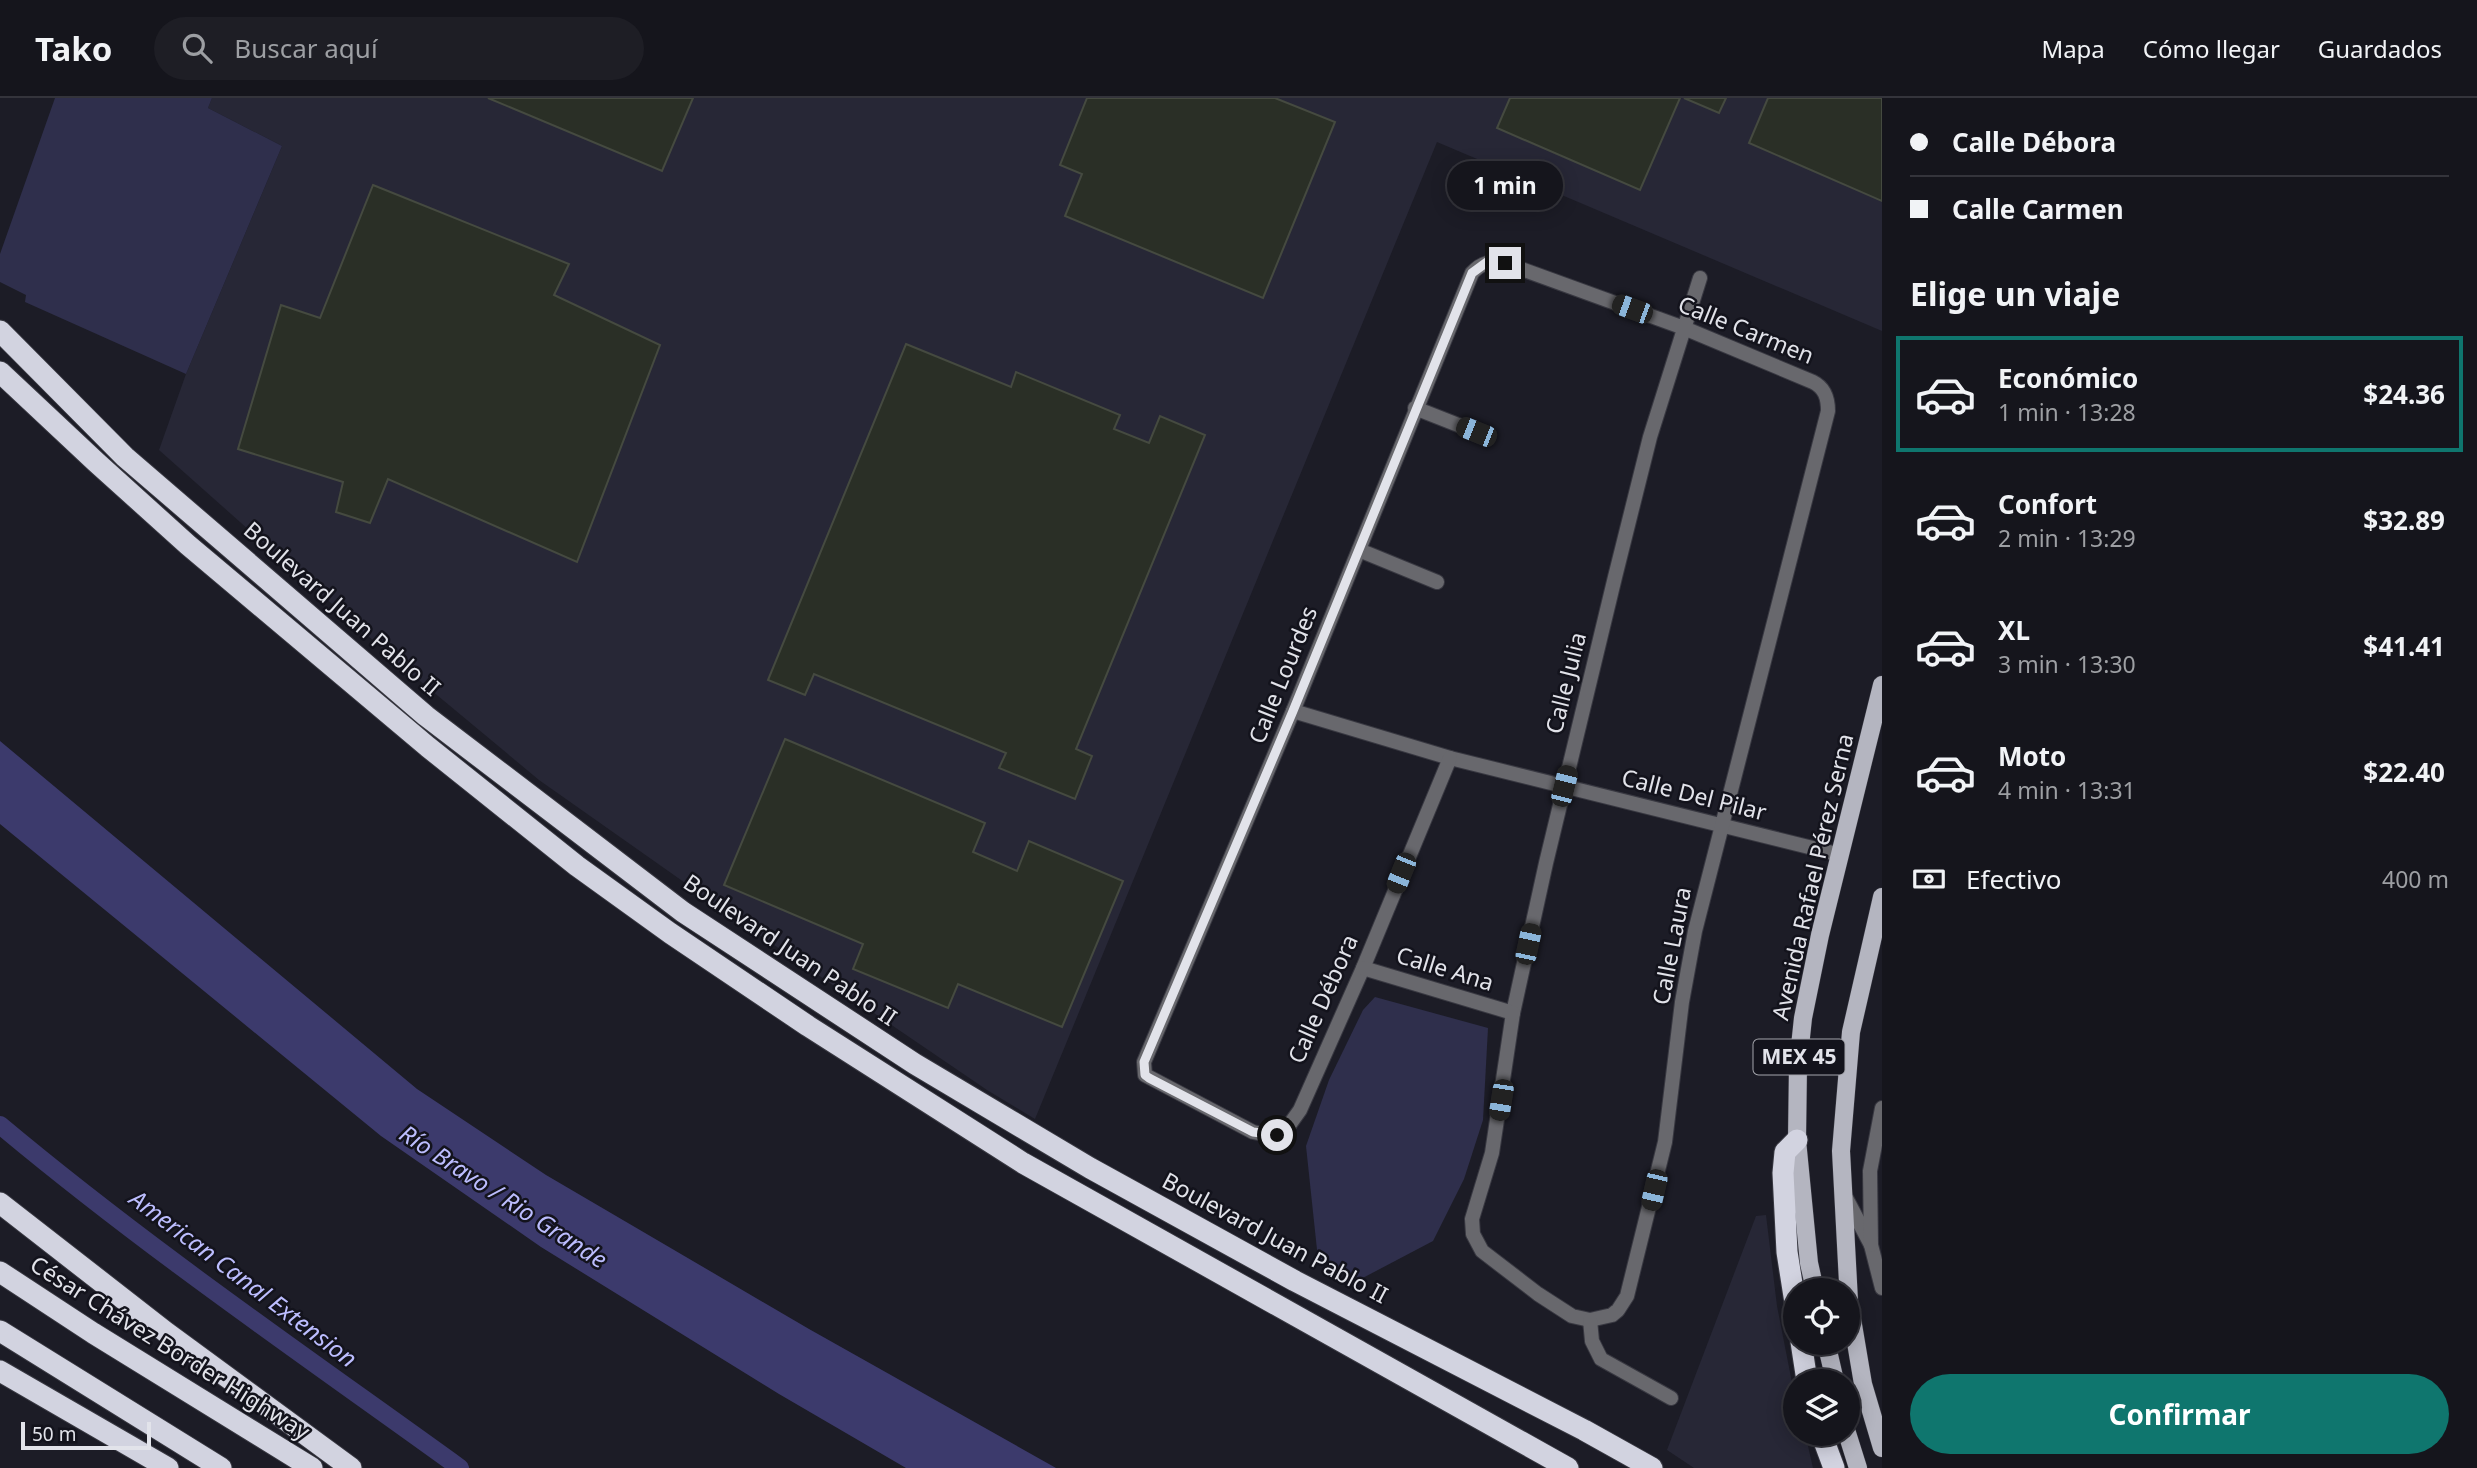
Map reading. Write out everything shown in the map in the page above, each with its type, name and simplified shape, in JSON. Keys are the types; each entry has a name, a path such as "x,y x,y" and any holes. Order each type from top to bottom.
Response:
{"highway":[{"name":"Boulevard Juan Pablo II","path":"0,331 125,457 426,716 695,920 915,1064 1090,1168 1294,1281 1584,1430 1652,1468"},
{"path":"0,372 188,545 428,747 577,866 670,933 808,1026 1023,1163 1568,1468"},
{"path":"1791,1278 1783,1173 1785,1152 1797,1140"},
{"path":"0,1203 167,1333 351,1468"},
{"name":"César Chávez Border Highway","path":"0,1272 93,1333 312,1468"},
{"path":"0,1331 221,1468"},
{"path":"0,1371 168,1468"},
{"path":"1826,1446 1834,1468"}],"main road":[{"name":"Avenida Rafael Pérez Serna","path":"1812,1278 1797,1140 1798,1065 1803,1018 1820,935 1882,685"},
{"name":"MEX 45","path":"1882,897 1851,1031 1841,1151 1849,1301 1863,1384 1882,1448"},
{"path":"1851,1446 1858,1468"}],"street":[{"name":"Calle Carmen","path":"1472,273 1487,262 1505,263 1684,328 1818,384 1826,393 1828,411"},
{"name":"Calle Lourdes","path":"1163,1084 1145,1075 1144,1062 1293,711 1472,273"},
{"name":"Calle Julia","path":"1590,1320 1572,1316 1482,1251 1472,1226 1472,1214 1492,1153 1513,1013 1564,786 1650,437 1700,278"},
{"path":"1416,408 1476,432"},
{"name":"Calle Laura","path":"1590,1320 1612,1315 1622,1305 1639,1254 1665,1142 1682,1002 1695,931 1828,411"},
{"path":"1359,550 1437,582"},
{"name":"Calle Del Pilar","path":"1293,711 1450,758 1841,855"},
{"name":"Calle Débora","path":"1163,1084 1253,1132 1277,1135 1285,1131 1300,1110 1363,968 1450,758"},
{"name":"Calle Ana","path":"1363,968 1513,1013"},
{"path":"1871,1245 1870,1171 1882,1108"},
{"path":"1843,1191 1871,1245 1882,1288"},
{"path":"1590,1320 1592,1341 1601,1359 1671,1398"}],"shaded area":[{"path":"55,98 212,98 208,108 282,146 186,374 25,302 26,295 0,282 0,254"},
{"path":"212,98 1882,98 1882,331 1437,142 1035,1119 987,1090 752,930 539,780 402,666 159,450 186,374 282,146 208,108"},
{"path":"1375,997 1488,1028 1483,1120 1464,1179 1433,1241 1357,1281 1318,1259 1306,1146 1329,1080 1363,1010"},
{"path":"1766,1215 1783,1337 1783,1355 1787,1355 1789,1369 1783,1369 1783,1446 1808,1446 1813,1468 1694,1468 1667,1450 1756,1216"}],"water":[{"name":"Río Bravo / Rio Grande","path":"0,741 417,1089 546,1175 809,1329 1056,1468 906,1468 779,1394 541,1247 381,1136 0,824"}],"building":[{"path":"488,98 693,98 662,171"},
{"path":"1087,98 1275,98 1335,122 1263,298 1065,216 1082,174 1060,165"},
{"path":"1510,98 1680,98 1640,190 1497,128"},
{"path":"1684,98 1726,98 1719,113"},
{"path":"1768,98 1882,98 1882,201 1749,143"},
{"path":"373,185 569,264 554,295 660,345 577,562 388,479 370,523 336,512 343,482 238,449 281,305 320,318"},
{"path":"906,344 1011,387 1016,372 1120,415 1114,429 1149,443 1160,416 1205,435 1076,749 1092,756 1075,799 999,768 1006,753 814,674 805,695 768,680"},
{"path":"785,739 985,823 973,852 1017,871 1029,841 1123,881 1062,1027 958,984 948,1008 853,969 863,944 724,885"}],"waterway":[{"name":"American Canal Extension","path":"0,1125 169,1258 460,1468"}],"route":[{"path":"1277,1135 1253,1132 1149,1078 1143,1069 1144,1062 1293,711 1472,273 1487,262 1505,263"}]}
